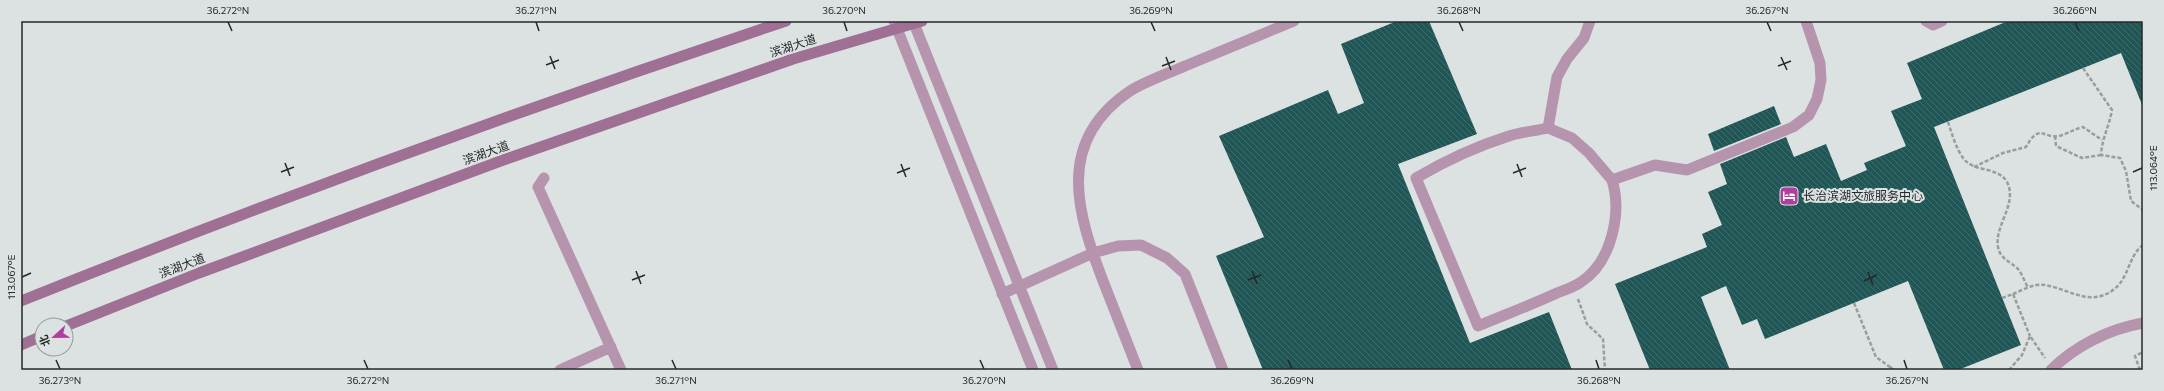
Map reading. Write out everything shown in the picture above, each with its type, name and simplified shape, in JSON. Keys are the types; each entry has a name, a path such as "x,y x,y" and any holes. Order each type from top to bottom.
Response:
{"main road":[{"path":"21,301 180,237 357,170 786,21"},
{"name":"滨湖大道","path":"74,323 199,273 506,159 793,59 896,25 916,22"},
{"path":"21,344 34,339"}],"street":[{"path":"1138,370 1092,253 1081,215 1078,173 1082,154 1092,129 1106,109 1131,90 1294,21"},
{"path":"1548,128 1557,77 1567,59 1584,38 1590,21"},
{"path":"1612,180 1655,165 1687,170 1793,127 1809,115 1817,98 1821,80 1820,63 1806,21"},
{"path":"1926,21 1933,25 1942,21"},
{"path":"916,22 1053,370"},
{"path":"896,25 1033,370"},
{"path":"1548,128 1572,138 1589,153 1612,180 1615,189 1614,226 1608,248 1597,266 1582,282 1478,326 1416,178 1440,164 1510,135 1548,128"},
{"path":"544,178 538,187 621,370"},
{"path":"1002,294 1092,253 1118,246 1141,245 1167,258 1185,274 1223,370"},
{"path":"2051,369 2108,332 2143,323"},
{"path":"560,370 610,347"}],"path":[{"path":"2083,68 2112,110 2110,123 2102,140 2101,155"},
{"path":"1948,122 1964,160 1974,167 1998,174 2006,180 2010,189 2009,201 1998,236 1998,247 2000,254 2018,269 2028,288"},
{"path":"1974,167 2003,153 2026,147 2033,136 2040,132 2055,136 2082,127 2102,140"},
{"path":"2055,136 2056,146 2082,158 2101,155 2120,158 2126,170 2131,201 2143,210"},
{"path":"2002,298 2035,285 2045,285 2080,296 2095,298 2105,295 2122,282 2137,249 2143,244"},
{"path":"1572,286 1587,324 1603,339 1605,370"},
{"path":"2013,294 2030,336 2051,369"},
{"path":"1854,303 1876,357 1889,369 1894,370"},
{"path":"2009,370 2022,355 2030,336"},
{"path":"2140,370 2134,356 2143,352"}],"building":[{"path":"1397,21 1429,21 1477,134 1398,164 1470,343 1549,312 1572,370 1263,370 1216,256 1264,237 1219,136 1328,90 1338,114 1364,103 1341,44"},
{"name":"长治滨湖文旅服务中心","path":"2008,21 2143,21 2143,107 2121,53 1934,127 2021,345 1958,370 1944,370 1908,281 1765,339 1757,319 1742,325 1726,286 1701,297 1730,370 1650,370 1615,284 1707,247 1702,234 1722,225 1708,192 1727,184 1720,164 1786,137 1794,157 1826,144 1841,181 1867,170 1864,163 1906,146 1891,111 1922,99 1907,63"},
{"path":"1774,106 1781,124 1714,151 1708,134"}],"place":[{"name":"长治滨湖文旅服务中心","path":"1789,196"}]}
